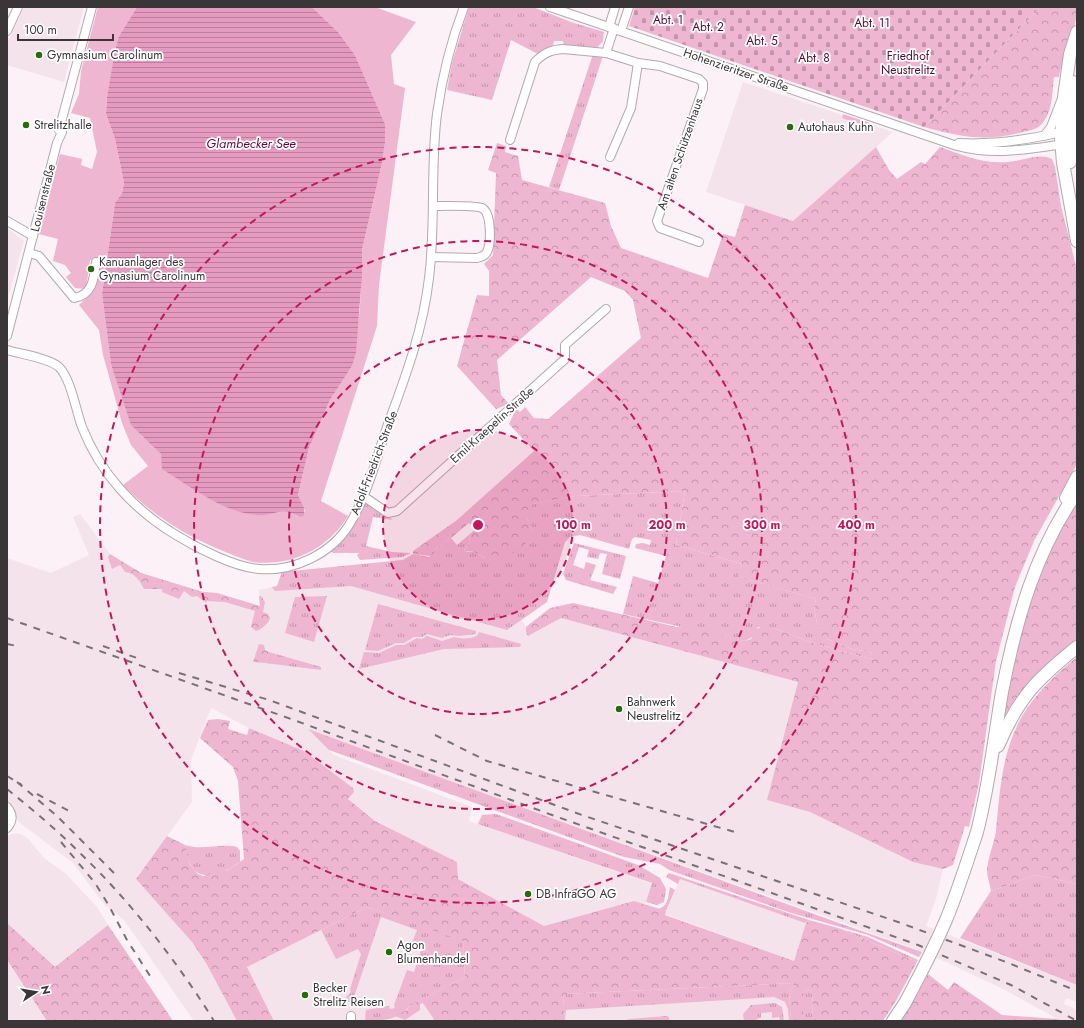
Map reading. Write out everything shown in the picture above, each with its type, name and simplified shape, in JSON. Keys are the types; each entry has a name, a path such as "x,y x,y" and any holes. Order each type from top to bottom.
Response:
{"main road":[{"path":"1070,131 1064,97 1070,54 1077,32"},
{"path":"1077,55 1073,85 1070,131 1063,163 1077,241"},
{"path":"1066,144 1077,208"},
{"path":"1054,529 1064,502 1077,478"},
{"path":"893,1021 905,1003 929,959 958,890 977,832 992,760 1002,693 1022,605 1036,565 1054,529 1077,492"},
{"path":"992,760 1018,705 1034,684 1053,666 1077,648"}],"street":[{"path":"7,31 18,7"},
{"name":"Louisenstraße","path":"7,336 57,143 62,132 61,126 92,7"},
{"name":"Adolf-Friedrich-Straße","path":"7,350 54,363 62,370 82,426 92,448 112,480 134,505 160,525 186,541 226,559 254,568 267,569 294,564 313,557 333,544 345,531 363,496 417,340 425,308 431,257 435,135 440,99 452,42 464,7"},
{"name":"Hohenzieritzer Straße","path":"550,7 956,146 982,151 1016,151 1066,144"},
{"path":"615,7 615,29"},
{"path":"606,53 615,29 629,7"},
{"name":"Am alten Schützenhaus","path":"510,140 535,62 543,54 556,49 606,53 638,63 660,66 699,78 704,85 657,222 660,228 699,242"},
{"path":"610,157 631,108 638,63"},
{"path":"1044,136 1051,127 1064,97"},
{"name":"Hohenzieritzer Straße","path":"921,133 954,142 996,144 1070,131"},
{"path":"431,257 477,258 483,256 488,248 489,220 488,214 480,208 432,206"},
{"path":"7,221 33,236"},
{"path":"29,253 38,256 74,298 80,297 90,289 94,278 96,262"},
{"name":"Emil-Kraepelin-Straße","path":"363,496 388,513 397,511 565,359 565,345 606,309"},
{"path":"7,807 10,811 12,820 7,828"}],"shaded area":[{"name":"Gymnasium Carolinum","path":"24,7 84,7 64,82 7,65 7,44"},
{"path":"743,82 893,132 793,221 706,192"},
{"path":"7,228 24,241 7,302"},
{"path":"80,514 110,554 141,573 203,592 217,593 260,606 259,590 277,586 282,572 403,560 413,554 536,610 522,620 526,627 528,636 561,618 798,682 768,800 810,812 913,862 943,869 936,899 926,926 1077,985 1077,1002 1066,998 1064,1004 1077,1010 1077,1021 1061,1021 1003,989 916,949 309,730 334,755 472,807 469,821 653,884 645,905 634,902 544,926 458,879 457,862 375,821 348,799 353,788 304,751 249,728 211,708 191,760 192,802 136,879 192,942 206,963 237,1021 194,1021 124,920 104,904 73,863 18,821 14,808 7,803 7,558 51,573 89,555 73,517"},
{"path":"15,833 21,834 28,839 45,859 65,873 97,907 108,925 55,968 7,923 7,836"},
{"path":"680,879 806,923 794,961 665,914"},
{"path":"367,907 463,940 467,1021 274,1021 247,967"},
{"path":"7,960 13,970 47,1021 7,1021"},
{"path":"794,983 813,1021 565,1021 563,994"}],"green space":[{"path":"98,7 137,7 119,36 107,97 106,114 115,139 124,183 122,193 115,203 102,294 111,364 150,442 161,454 223,505 257,515 288,510 298,515 305,511 298,495 309,448 330,400 352,366 360,308 362,250 382,163 385,143 385,124 355,55 338,32 312,7 375,7 416,22 391,55 394,84 405,88 379,285 377,326 321,501 348,516 340,528 330,538 307,553 294,558 281,562 252,562 216,548 167,522 137,499 123,485 148,466 131,445 122,423 103,355 99,330 79,305 94,290 98,262 90,260 86,289 75,288 66,277 71,273 65,265 53,261 58,239 39,234 60,154 82,159 81,165 92,169 97,152 90,118 71,113 79,94 81,71"},
{"path":"469,7 533,7 571,22 604,32 603,41 596,49 564,46 563,41 554,41 553,46 538,54 511,40 492,100 447,90 452,63"},
{"name":"Friedhof Neustrelitz","path":"635,7 1040,7 924,127 629,26"},
{"path":"1040,7 1077,7 1075,25 1059,77 1054,77 1051,106 1042,124 1029,131 997,137 962,136 924,127"},
{"path":"593,54 603,56 559,190 549,187"},
{"path":"843,114 870,123 871,129 842,118"},
{"path":"497,143 506,146 505,152 518,156 522,180 605,203 611,226 621,248 708,278 723,234 735,237 745,205 793,221 876,147 889,170 897,179 921,162 925,164 940,147 958,154 995,162 1015,161 1039,156 1052,159 1055,167 1061,206 1077,270 1077,464 1034,541 1015,587 996,661 979,783 969,827 965,826 953,865 943,869 913,862 810,812 767,800 798,682 561,618 528,636 526,627 550,608 573,603 677,627 683,626 745,641 751,639 757,629 763,626 776,629 816,644 870,659 873,658 873,655 870,652 852,649 821,635 814,608 816,599 738,577 742,564 676,545 685,491 575,496 533,504 527,512 527,518 533,531 530,537 520,548 507,556 499,558 485,558 475,552 464,551 469,543 470,534 475,529 469,523 435,549 435,552 431,556 413,554 413,551 457,520 534,451 509,424 516,409 520,412 525,407 534,418 548,419 641,338 633,300 625,291 591,277 497,360 501,395 509,404 496,409 457,366 477,295 489,296 489,271 484,264 493,255 496,173 488,170"},
{"path":"685,491 676,545 742,564 739,577 816,599 814,608 818,628 827,639 852,649 870,652 873,655 873,658 870,659 816,644 776,629 758,627 754,636 745,641 623,614 633,576 658,583 666,556 635,548 636,544 643,543 650,545 651,540 635,537 632,539 629,549 580,535 570,537 565,542 547,602 507,630 351,586 275,591 272,587 277,586 282,572 403,560 413,554 429,557 435,552 435,549 451,538 457,545 470,534 469,543 464,550 467,552 476,552 484,558 533,531 527,518 527,512 532,504 575,496"},
{"path":"1077,498 1077,645 1057,660 1002,734 1007,690 1037,571"},
{"path":"364,503 369,503 393,520 373,517 366,546 392,552 411,553 402,557 360,560 357,555 359,553 333,553 330,551"},
{"path":"574,543 626,556 620,579 602,574 607,554 600,553 598,559 587,557 589,550 579,547 573,565 584,569 586,562 596,565 590,580 617,587 613,594 566,580 563,574"},
{"path":"110,554 141,573 203,592 217,593 260,606 259,596 261,596 265,602 263,612 268,614 270,618 264,626 256,631 251,627 255,611 225,602 207,601 206,603 197,596 192,597 184,591 179,599 162,592 162,589 144,589 137,578 132,574 125,572 120,565 112,569 108,557"},
{"path":"327,596 314,642 285,633 295,597"},
{"path":"378,604 476,631 476,634 459,636 450,635 442,638 427,634 422,637 414,637 404,643 396,643 378,651 365,650"},
{"path":"479,632 521,644 520,647 444,649 359,669 364,652 379,653 396,645 404,645 417,638 422,639 427,636 442,641 454,637 472,638 477,636"},
{"path":"259,644 264,645 265,650 269,652 265,663 253,662"},
{"path":"269,652 321,667 321,670 265,663"},
{"path":"1077,657 1077,884 1036,875 991,891 987,872 988,865 996,831 1002,777 1007,754 1014,734 1023,714 1037,696 1054,677"},
{"path":"218,719 230,721 228,729 247,735 249,728 304,751 353,788 354,792 348,799 375,821 457,862 458,879 544,926 634,901 666,911 665,915 794,961 806,923 809,920 838,928 917,962 883,1021 813,1021 812,991 808,989 803,994 803,1021 791,1021 789,992 794,986 794,983 563,994 565,1021 435,1021 423,1003 420,1004 420,1010 405,1020 395,1016 407,1010 410,1005 465,977 463,941 367,907 247,967 274,1021 237,1021 206,963 192,942 136,879 167,836 185,845 190,865 198,874 203,876 228,870 244,859 238,781 233,767 200,738 208,720"},
{"path":"308,729 922,952 919,957 868,935 788,912 669,870 660,864 624,857 329,750"},
{"path":"496,814 638,865 660,878 666,889 664,902 657,905 646,902 652,883 478,824 482,815"},
{"path":"185,845 192,847 237,847 240,851 240,862 229,869 218,873 203,875 193,869 189,863"},
{"path":"669,873 809,920 805,923 680,879 678,884 666,877"},
{"path":"1036,875 1077,884 1077,985 960,938 991,891"},
{"path":"670,887 675,890 666,911 658,909 662,908 666,903"},
{"path":"367,907 463,940 465,977 410,1005 396,1017 377,1021 365,1021 366,1010 389,1006 390,1009 395,1008 394,1005 407,970 414,972 422,947 412,943 417,930 381,917 354,997 361,1003 348,1002 346,997 351,992 350,989 361,954 358,949 336,959 321,930"},
{"path":"7,923 55,967 108,925 173,1021 47,1021 7,960"},
{"path":"838,928 868,937 918,960 917,962"},
{"path":"928,974 948,990 954,982 1002,1015 1058,1019 1061,1021 898,1021 908,1005 911,1006"},
{"path":"794,983 794,986 789,992 791,1021 789,1021 788,1009 785,1002 774,997 566,1010 565,1021 563,994"},
{"path":"808,989 812,991 813,1021 803,1021 803,994"},
{"path":"775,1003 782,1007 784,1021 780,1021 779,1017 772,1018 772,1012 761,1013 761,1018 757,1019 757,1021 744,1021 743,1014 751,1005"},
{"path":"669,1017 669,1021 625,1021 629,1019"}],"water":[{"name":"Glambecker See","path":"137,7 312,7 338,32 355,55 385,124 385,143 382,163 362,250 362,275 356,352 352,366 330,400 309,448 298,495 304,508 304,515 301,517 287,512 256,515 231,509 219,504 162,469 161,454 131,425 111,364 102,294 115,203 122,193 124,183 115,139 106,114 107,97 119,36"}],"railway":[{"path":"7,618 291,719 552,815 918,945 1011,985 1077,1021"},
{"path":"7,644 17,646"},
{"path":"103,646 137,658"},
{"path":"179,673 269,700 582,815 898,922 1006,962 1077,991"},
{"path":"435,735 487,761 735,832"},
{"path":"7,776 22,785"},
{"path":"17,782 57,816 117,876"},
{"path":"7,789 64,838 118,892 170,956 214,1021"},
{"path":"37,794 73,813"},
{"path":"61,842 95,883 127,940 152,979"}],"place":[{"name":"Gymnasium Carolinum","path":"39,55"},
{"name":"Strelitzhalle","path":"26,125"},
{"name":"Autohaus Kuhn","path":"790,127"},
{"name":"Kanuanlager des Gynasium Carolinum","path":"91,269"},
{"name":"Bahnwerk Neustrelitz","path":"619,709"},
{"name":"DB InfraGO AG","path":"528,894"},
{"name":"Agon Blumenhandel","path":"389,952"},
{"name":"Becker Strelitz Reisen","path":"305,995"}],"park label":[{"name":"Abt. 1","path":"668,20"},
{"name":"Abt. 11","path":"872,23"},
{"name":"Abt. 2","path":"708,27"},
{"name":"Abt. 5","path":"762,41"},
{"name":"Abt. 8","path":"814,58"}]}
